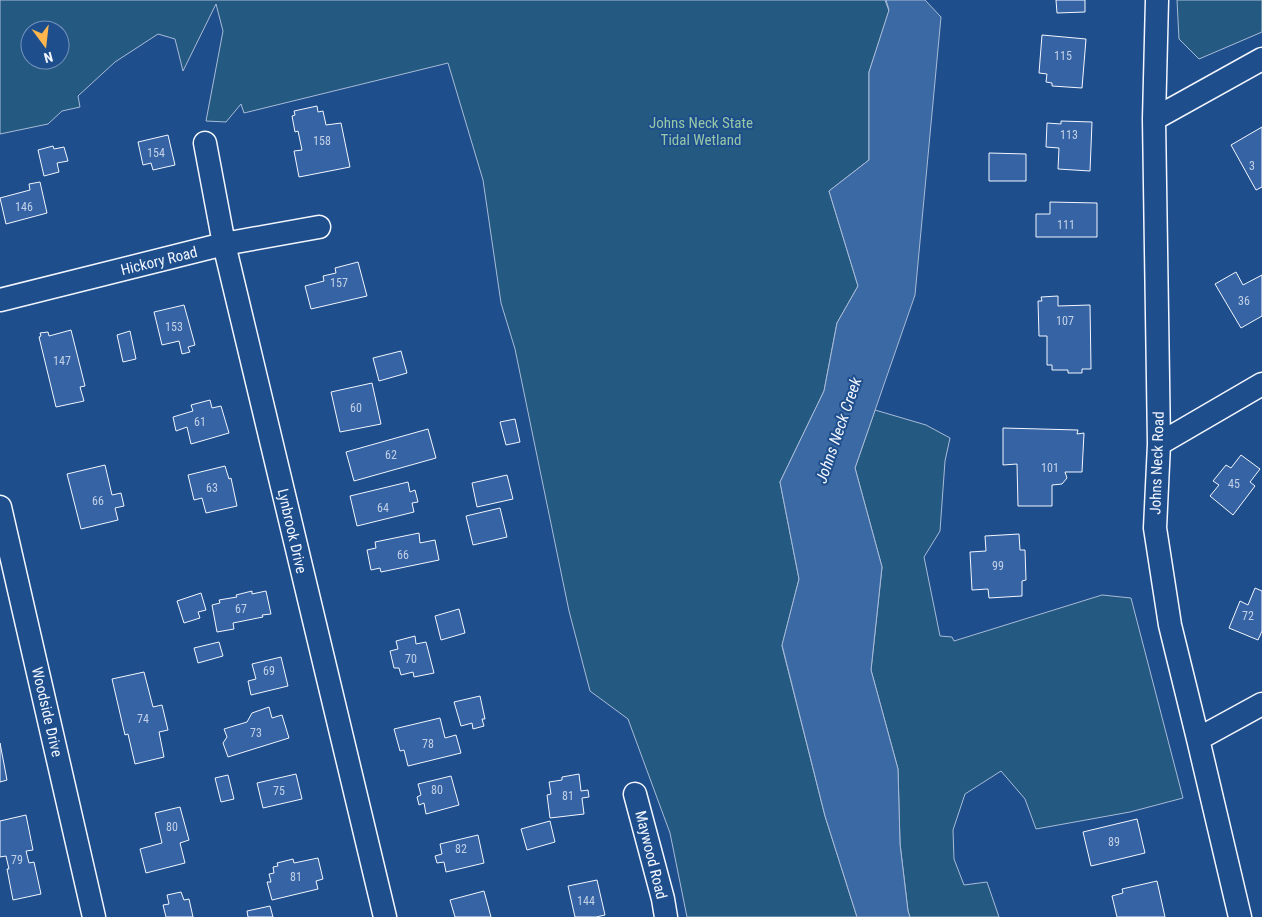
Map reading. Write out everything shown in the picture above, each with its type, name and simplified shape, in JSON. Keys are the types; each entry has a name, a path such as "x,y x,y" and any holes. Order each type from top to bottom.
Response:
{"street":[{"name":"Johns Neck Road","path":"1157,0 1154,119 1159,444 1155,528 1170,626 1240,917"},
{"path":"1154,119 1262,59"},
{"name":"Lynbrook Drive","path":"205,143 224,244 385,917"},
{"name":"Hickory Road","path":"0,300 224,244 319,227"},
{"path":"1159,444 1262,384"},
{"name":"Woodside Drive","path":"0,507 94,917"},
{"path":"1198,739 1262,704"},
{"name":"Maywood Road","path":"635,794 666,917"}],"green space":[{"name":"Johns Neck State Tidal Wetland","path":"0,0 885,0 889,11 869,72 869,160 829,191 858,286 837,323 824,391 780,482 799,579 782,646 825,816 857,917 687,917 670,833 628,719 590,691 569,611 515,349 501,303 483,180 448,63 244,113 241,104 226,122 206,121 223,31 216,4 183,71 175,39 158,34 115,62 78,96 80,107 62,111 48,124 0,134"},
{"path":"1177,0 1262,0 1262,32 1199,59 1179,39"},
{"path":"875,410 926,425 950,438 945,461 940,531 924,557 940,636 952,637 954,641 1102,595 1131,598 1183,798 1130,812 1036,829 1025,799 1001,771 965,794 953,830 954,859 964,885 987,882 999,917 910,917 908,911 900,844 898,769 871,670 882,567 855,468"}],"water":[{"name":"Johns Neck Creek","path":"886,0 925,0 941,17 915,295 855,468 882,567 871,670 898,769 900,844 910,917 857,917 825,816 782,645 799,579 780,482 824,391 837,323 858,286 829,191 869,160 869,72 889,10"}],"building":[{"path":"1056,0 1085,0 1085,12 1057,13"},
{"path":"1042,35 1086,39 1082,88 1052,86 1052,83 1046,82 1047,74 1039,73"},
{"path":"317,106 318,112 323,111 326,125 341,123 350,167 299,177 294,151 302,150 298,131 295,132 292,116 295,115 294,111"},
{"path":"1061,121 1092,122 1090,171 1058,169 1059,148 1046,147 1047,123 1061,124"},
{"path":"1262,127 1262,187 1256,190 1231,145"},
{"path":"168,135 175,165 153,170 151,163 143,165 138,142"},
{"path":"53,146 54,149 64,147 68,161 57,163 59,172 44,176 38,150"},
{"path":"989,153 1026,154 1026,181 989,181"},
{"path":"40,182 47,213 6,224 0,198 30,190 29,184"},
{"path":"1050,202 1097,203 1097,237 1036,237 1036,214 1050,214"},
{"path":"358,262 367,296 311,309 305,286 324,281 323,276 336,273 335,268"},
{"path":"1236,272 1243,285 1262,275 1262,316 1241,328 1215,284"},
{"path":"1058,296 1058,306 1090,305 1091,369 1082,369 1082,373 1068,373 1068,370 1052,370 1052,365 1047,365 1047,336 1039,336 1038,301 1042,301 1041,297"},
{"path":"184,305 195,345 188,347 190,352 182,354 179,341 162,345 154,312"},
{"path":"71,330 85,386 80,387 84,401 56,407 39,337 41,336 40,333 48,332 49,336"},
{"path":"130,331 136,359 123,362 117,335"},
{"path":"401,351 407,373 379,381 373,358"},
{"path":"372,383 381,424 340,432 331,392"},
{"path":"210,400 212,408 221,406 229,433 191,444 187,427 176,431 173,417 193,411 191,405"},
{"path":"515,419 520,442 506,445 500,422"},
{"path":"1003,428 1078,430 1077,434 1084,433 1082,472 1065,472 1067,478 1062,484 1052,485 1052,506 1018,506 1017,464 1003,465"},
{"path":"428,429 436,458 354,481 346,452"},
{"path":"1241,455 1260,469 1250,482 1255,486 1233,515 1210,496 1219,485 1213,481 1226,465 1231,468"},
{"path":"105,465 112,495 121,493 124,506 115,508 118,520 81,529 67,474"},
{"path":"225,466 229,479 231,478 237,506 206,513 202,498 194,500 188,475"},
{"path":"507,475 513,499 477,507 472,483"},
{"path":"408,482 410,492 415,490 418,502 412,503 414,512 357,526 350,496"},
{"path":"500,508 507,537 473,545 466,516"},
{"path":"419,533 420,543 435,540 439,560 381,572 380,568 371,570 367,550 376,548 375,542"},
{"path":"1019,534 1020,550 1025,550 1026,580 1022,581 1022,596 989,598 988,589 972,590 970,552 986,551 985,536"},
{"path":"1255,588 1262,591 1262,631 1258,640 1229,628 1240,601 1248,605"},
{"path":"252,591 252,594 266,591 271,614 233,623 234,629 217,632 212,605 220,603 219,600 237,597 236,595"},
{"path":"201,593 206,610 198,612 200,618 184,623 177,601"},
{"path":"459,609 465,633 441,640 435,616"},
{"path":"415,636 416,644 426,642 434,673 414,677 413,672 401,675 399,668 394,668 390,651 398,649 396,641"},
{"path":"219,642 223,656 198,663 194,648"},
{"path":"281,657 288,686 251,695 248,681 256,679 252,664"},
{"path":"144,672 153,707 162,705 168,730 159,732 164,757 135,764 128,734 125,735 112,679"},
{"path":"480,696 485,719 482,719 484,726 473,729 472,723 461,726 454,702"},
{"path":"269,707 272,718 282,715 289,738 228,757 223,743 227,737 224,729 247,722 252,713"},
{"path":"440,718 445,738 456,735 461,753 408,766 404,750 400,751 394,729"},
{"path":"0,743 7,780 0,782"},
{"path":"296,774 302,799 263,808 257,783"},
{"path":"579,774 581,791 588,790 589,797 582,798 584,814 550,818 547,795 551,794 549,782"},
{"path":"228,775 234,799 221,802 215,778"},
{"path":"451,776 459,805 426,814 424,803 419,805 417,797 421,795 418,784"},
{"path":"180,807 189,840 180,843 185,863 146,873 140,849 162,843 155,813"},
{"path":"26,815 33,850 26,851 29,863 34,862 41,894 13,900 6,856 0,857 0,821"},
{"path":"1137,819 1145,853 1091,866 1083,832"},
{"path":"550,821 555,842 527,850 521,829"},
{"path":"478,835 484,863 446,872 444,862 437,863 435,856 442,854 440,844"},
{"path":"318,858 323,879 316,881 318,889 272,900 267,882 271,882 269,874 274,873 273,867 278,866 277,863 293,859 294,863"},
{"path":"597,880 605,915 575,917 568,886"},
{"path":"1157,881 1165,917 1117,917 1112,896 1123,893 1122,889"},
{"path":"484,891 491,917 455,917 450,900"},
{"path":"181,892 184,900 189,899 193,917 166,917 163,905 169,904 167,895"},
{"path":"270,906 273,917 248,917 247,911"}]}
